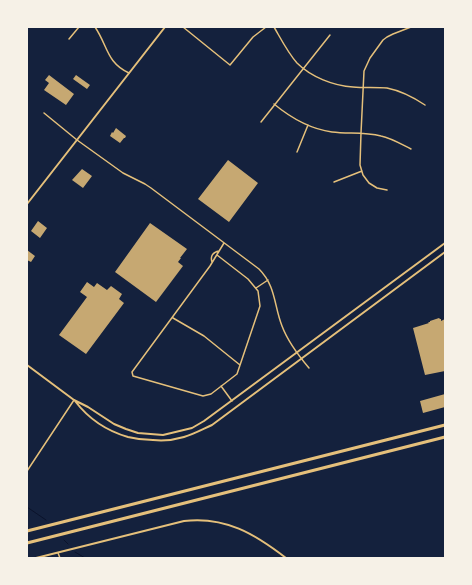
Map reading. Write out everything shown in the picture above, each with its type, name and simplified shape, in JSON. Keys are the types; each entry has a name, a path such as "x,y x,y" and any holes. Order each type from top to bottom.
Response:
{"highway":[{"path":"27,531 445,425"},
{"path":"27,543 445,437"}],"street":[{"path":"69,40 79,27"},
{"path":"95,27 111,59 119,68 129,73"},
{"path":"27,204 165,27"},
{"path":"183,27 230,65 253,37 266,27"},
{"path":"274,27 297,62 304,69 320,78 331,83 344,86 387,88 400,91 425,105"},
{"path":"387,190 377,188 373,185 366,179 362,171 360,159 364,71 370,58 383,40 393,34 411,27"},
{"path":"261,122 330,35"},
{"path":"274,104 287,114 308,126 332,132 379,135 411,149"},
{"path":"44,113 77,140 123,173 151,188 259,269 268,280 275,296 282,326 291,345 309,368"},
{"path":"297,152 308,126"},
{"path":"334,182 362,171"},
{"path":"217,255 248,279 258,291 260,306 237,374 211,394 202,396 133,376 132,372 212,263 224,243"},
{"path":"27,365 74,400 88,407 114,424 126,429 138,433 163,435 192,428 204,422 445,243"},
{"path":"212,263 211,256 215,252 219,251"},
{"path":"74,400 82,410 100,424 124,436 130,438 160,440 183,438 212,425 445,252"},
{"path":"256,289 268,280"},
{"path":"172,318 204,336 240,365"},
{"path":"221,386 232,401"},
{"path":"27,472 74,400"},
{"path":"36,558 188,521 207,520 234,526 248,532 271,546 286,558"},
{"path":"58,552 60,558"}],"building":[{"path":"49,75 74,94 66,105 44,90 49,83 45,80"},
{"path":"76,75 90,85 87,89 73,79"},
{"path":"116,128 126,136 120,143 110,136"},
{"path":"228,160 258,183 229,222 198,199"},
{"path":"82,169 92,176 83,188 72,180"},
{"path":"38,221 47,228 40,238 31,231"},
{"path":"150,223 187,249 178,262 183,266 156,302 115,272"},
{"path":"27,250 35,256 31,262 27,260"},
{"path":"87,282 94,287 97,283 107,290 111,286 122,294 119,299 124,303 86,354 59,335 87,297 80,292"},
{"path":"439,318 441,321 445,319 445,371 425,375 413,328"},
{"path":"445,394 445,407 423,413 420,401"}],"waterway":[{"path":"27,507 46,520"},
{"path":"64,540 68,544"},
{"path":"75,552 85,558"}]}
